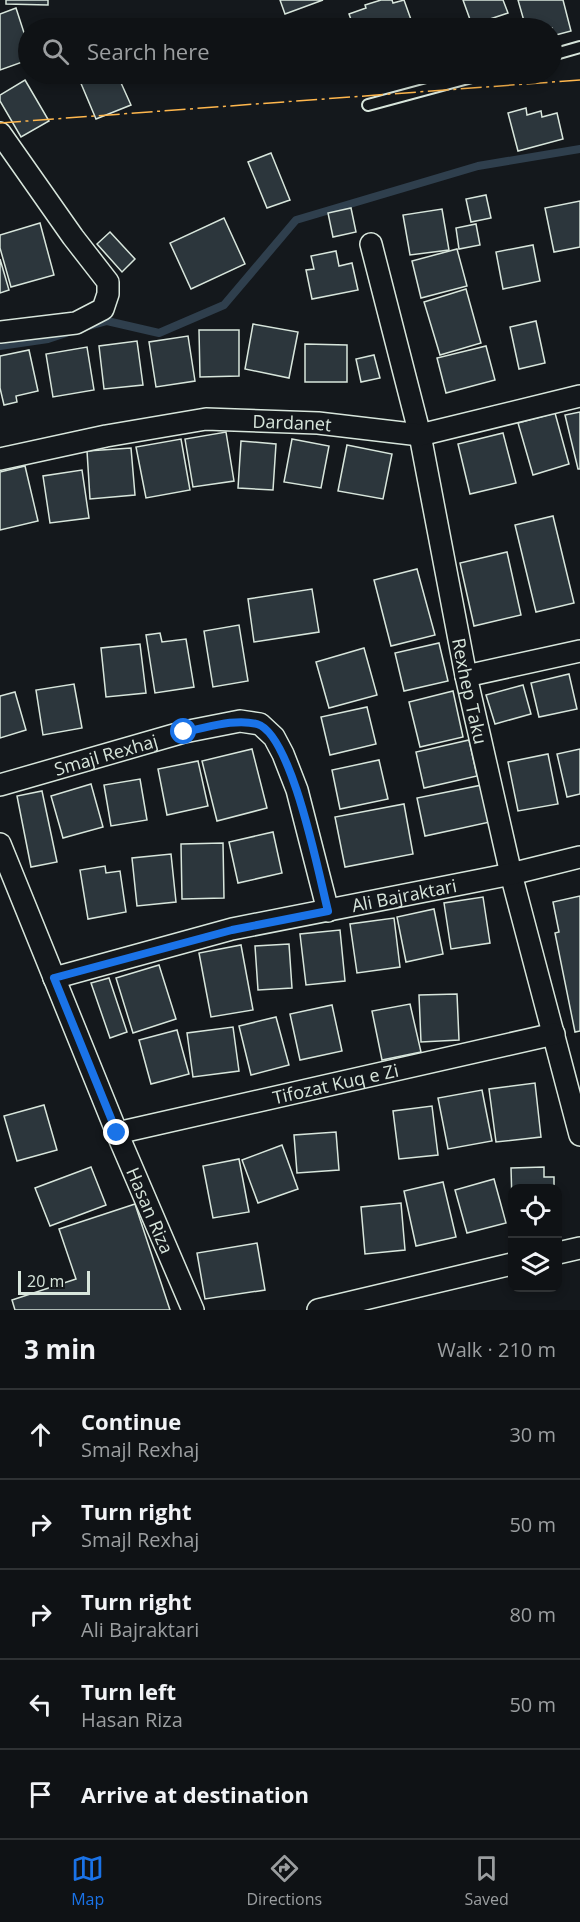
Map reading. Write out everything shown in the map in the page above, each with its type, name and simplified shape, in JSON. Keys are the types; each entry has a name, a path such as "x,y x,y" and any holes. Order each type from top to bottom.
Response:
{"street":[{"path":"0,134 108,282 108,294 103,309 76,323 0,332"},
{"name":"Rexhep Taku","path":"371,244 420,435 466,676 511,874 580,1135"},
{"name":"Dardanet","path":"0,459 106,436 206,419 318,423 420,435 580,396"},
{"path":"466,676 580,651"},
{"name":"Smajl Rexhaj","path":"0,785 184,732 240,721 260,724 274,737 297,790 328,911"},
{"name":"Hasan Riza","path":"0,844 117,1133 193,1310"},
{"name":"Ali Bajraktari","path":"54,978 232,930 511,874 580,857"},
{"name":"Tifozat Kuq e Zi","path":"117,1133 554,1034"},
{"path":"562,1252 580,1248"},
{"path":"318,1310 508,1265"}],"lane":[{"path":"562,52 580,47"},
{"path":"368,105 446,84"}],"building":[{"path":"6,0 48,0 48,5 6,4"},
{"path":"280,0 323,0 285,14"},
{"path":"381,0 392,0 393,3 404,0 410,18 350,18 349,14 366,8 365,5"},
{"path":"463,0 503,0 508,13 493,18 469,18"},
{"path":"518,0 563,0 571,31 562,33 562,18 523,18"},
{"path":"16,8 19,18 18,64 0,70 0,14"},
{"path":"18,84 27,84 49,121 21,137 0,101 0,95"},
{"path":"81,84 122,84 131,105 96,119"},
{"path":"526,108 527,115 541,111 542,117 557,113 563,139 518,151 508,113"},
{"path":"271,153 290,200 267,208 248,162"},
{"path":"486,195 491,218 471,222 466,199"},
{"path":"580,201 580,247 554,252 545,208"},
{"path":"351,208 356,232 333,237 328,213"},
{"path":"442,209 449,250 410,255 403,215"},
{"path":"224,218 245,264 191,289 170,243"},
{"path":"40,223 54,275 11,287 0,248 0,235"},
{"path":"476,224 480,245 459,249 456,228"},
{"path":"110,232 135,259 122,272 97,244"},
{"path":"533,245 540,281 503,289 496,252"},
{"path":"457,249 467,286 421,298 412,261"},
{"path":"336,251 339,266 352,263 358,290 312,299 306,270 314,269 311,256"},
{"path":"0,259 9,290 0,293"},
{"path":"466,289 481,343 440,355 424,302"},
{"path":"536,321 545,363 519,369 510,327"},
{"path":"253,324 298,332 289,378 245,369"},
{"path":"199,330 239,330 239,376 200,377"},
{"path":"188,336 195,381 156,387 149,342"},
{"path":"137,341 143,385 104,389 99,346"},
{"path":"305,344 347,345 347,382 305,382"},
{"path":"486,346 495,380 446,393 437,358"},
{"path":"87,347 94,390 53,397 46,354"},
{"path":"29,350 38,391 16,396 17,402 4,405 0,388 0,356"},
{"path":"374,355 380,378 361,382 356,359"},
{"path":"580,412 580,469 578,469 565,415"},
{"path":"555,413 569,464 533,475 518,423"},
{"path":"226,432 234,481 193,487 185,439"},
{"path":"503,433 516,483 470,494 458,444"},
{"path":"181,439 190,490 146,498 136,447"},
{"path":"292,439 329,446 321,488 284,482"},
{"path":"241,441 276,444 273,490 238,488"},
{"path":"347,445 392,454 383,499 338,491"},
{"path":"131,448 135,495 90,499 87,451"},
{"path":"25,466 38,521 0,530 0,472"},
{"path":"82,470 89,518 50,523 43,476"},
{"path":"553,516 574,603 536,612 515,525"},
{"path":"507,552 521,615 474,626 460,563"},
{"path":"417,569 435,635 391,646 374,580"},
{"path":"312,589 319,632 254,642 248,599"},
{"path":"239,625 248,681 213,687 204,631"},
{"path":"160,633 162,642 186,639 194,687 155,693 146,635"},
{"path":"439,643 448,681 404,691 395,653"},
{"path":"140,644 146,693 106,697 101,648"},
{"path":"364,648 377,695 329,708 316,662"},
{"path":"569,674 577,709 539,717 531,683"},
{"path":"74,684 82,728 43,735 36,690"},
{"path":"523,685 531,714 495,724 486,695"},
{"path":"453,691 463,737 420,747 409,702"},
{"path":"15,692 26,730 0,738 0,696"},
{"path":"367,707 376,744 330,755 321,717"},
{"path":"469,740 477,776 424,788 416,752"},
{"path":"252,749 267,808 217,821 202,761"},
{"path":"580,749 580,794 567,797 557,754"},
{"path":"548,754 558,804 518,811 508,762"},
{"path":"379,760 388,799 340,809 332,770"},
{"path":"198,761 208,806 167,815 158,769"},
{"path":"140,779 147,820 111,826 104,785"},
{"path":"91,784 103,827 63,838 51,796"},
{"path":"482,785 490,822 425,836 417,798"},
{"path":"42,791 57,862 31,867 17,796"},
{"path":"404,804 413,854 345,867 335,817"},
{"path":"273,832 282,873 238,883 229,842"},
{"path":"223,843 224,898 182,899 181,844"},
{"path":"171,854 176,902 137,906 132,858"},
{"path":"105,866 106,873 120,871 126,912 88,919 80,870"},
{"path":"580,896 580,1031 575,1032 555,933 559,932 553,902"},
{"path":"483,897 490,943 451,949 444,903"},
{"path":"434,909 443,954 406,962 397,917"},
{"path":"394,918 400,967 357,973 350,924"},
{"path":"340,930 345,981 306,985 300,934"},
{"path":"289,944 292,988 258,990 255,946"},
{"path":"241,945 253,1010 211,1017 199,953"},
{"path":"159,965 176,1019 133,1033 116,978"},
{"path":"109,978 127,1032 110,1038 91,983"},
{"path":"457,994 459,1040 421,1042 419,995"},
{"path":"410,1004 421,1052 382,1060 372,1011"},
{"path":"332,1005 342,1051 300,1060 290,1014"},
{"path":"276,1017 289,1065 251,1075 239,1026"},
{"path":"233,1027 239,1071 193,1077 187,1033"},
{"path":"177,1030 189,1074 151,1084 139,1040"},
{"path":"535,1083 541,1137 496,1142 489,1089"},
{"path":"482,1090 492,1141 448,1149 438,1098"},
{"path":"44,1105 57,1150 17,1161 4,1116"},
{"path":"432,1106 438,1155 399,1159 393,1111"},
{"path":"336,1132 339,1170 297,1173 294,1135"},
{"path":"282,1145 298,1189 258,1203 242,1160"},
{"path":"239,1159 249,1212 213,1218 203,1166"},
{"path":"91,1167 106,1205 50,1226 35,1188"},
{"path":"544,1167 544,1177 554,1177 554,1184 511,1184 511,1168"},
{"path":"494,1179 506,1223 467,1233 455,1190"},
{"path":"443,1182 456,1237 416,1246 404,1191"},
{"path":"401,1203 405,1250 365,1254 361,1207"},
{"path":"135,1204 170,1310 15,1310 12,1300 76,1279 59,1229"},
{"path":"257,1243 265,1290 205,1299 197,1253"}],"waterway":[{"path":"89,326 107,321 159,333 224,305 296,220 478,166 580,149"},
{"path":"0,346 48,339 66,333"}],"power":[{"path":"562,81 580,80"},
{"path":"0,123 526,84"}],"route":[{"path":"117,1133 54,978 232,930 328,911 297,790 274,737 260,724 240,721 184,732"}]}
